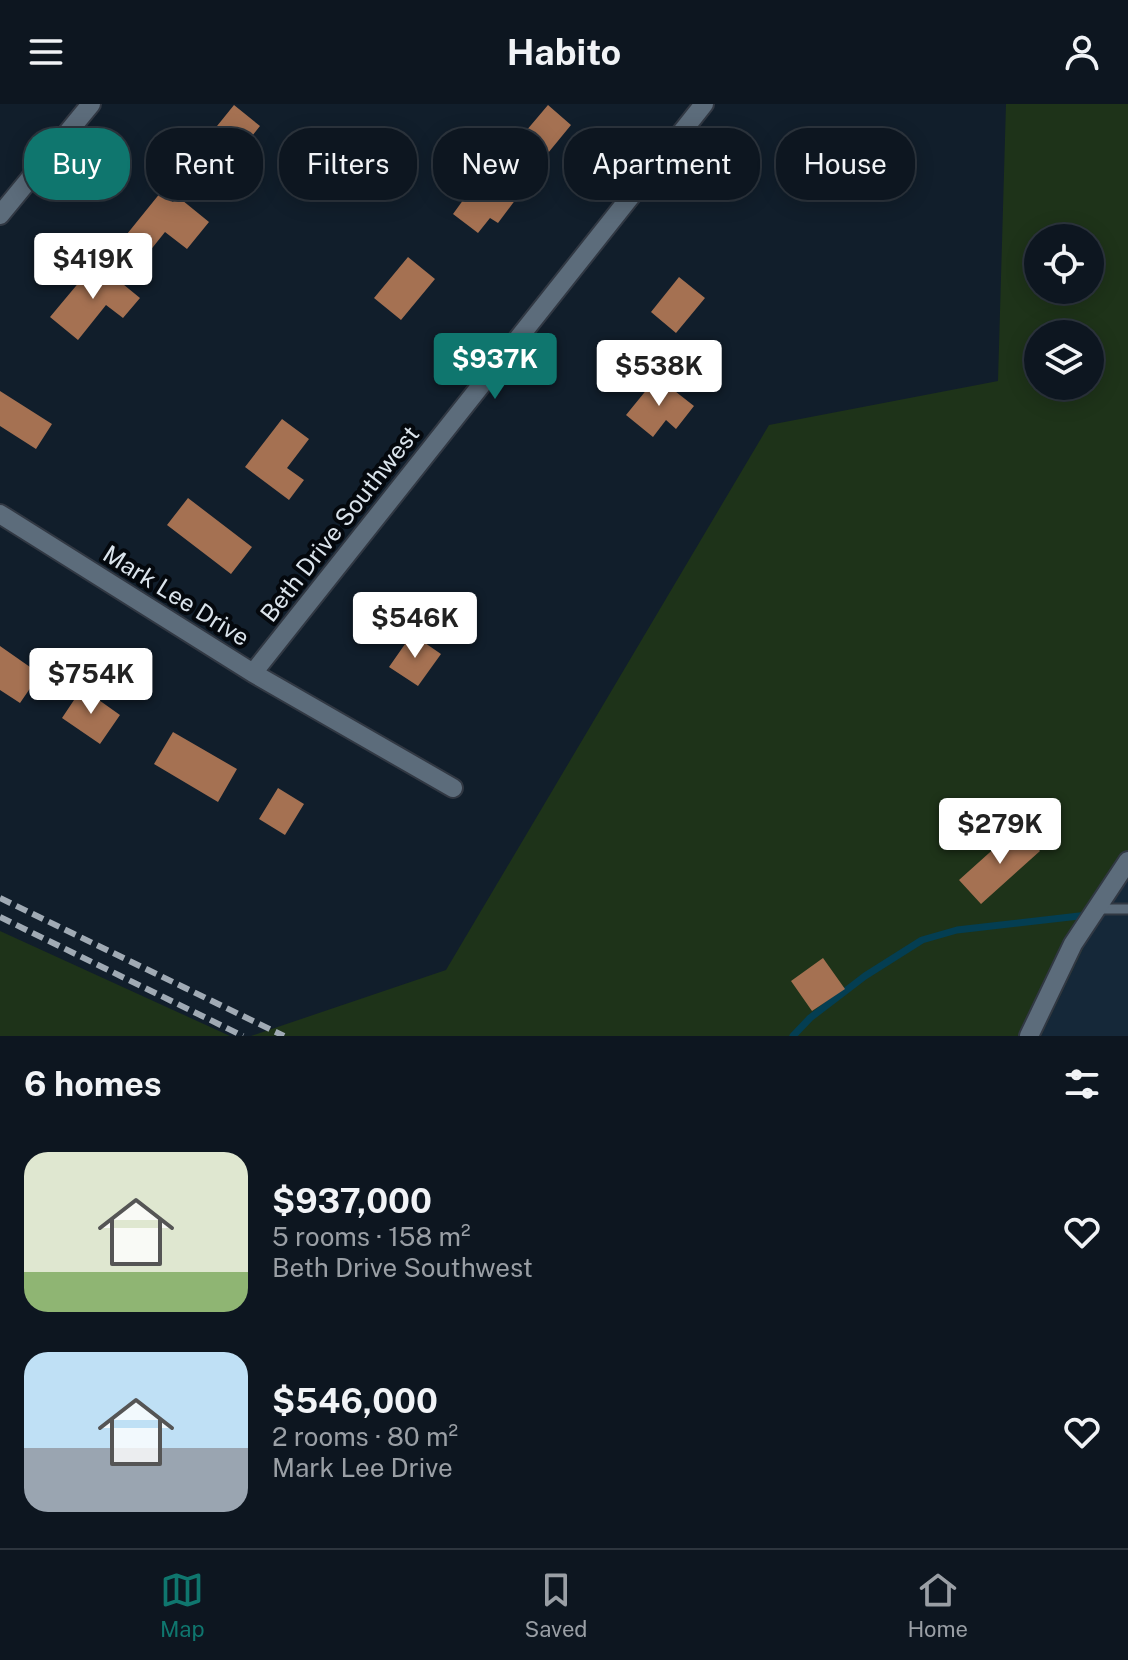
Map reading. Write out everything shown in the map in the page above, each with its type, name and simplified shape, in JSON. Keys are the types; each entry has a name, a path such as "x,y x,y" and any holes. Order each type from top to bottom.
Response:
{"street":[{"path":"0,215 91,104"},
{"name":"Beth Drive Southwest","path":"253,673 704,104"},
{"name":"Mark Lee Drive","path":"0,514 253,673 453,788"},
{"path":"1029,1036 1073,944 1128,861"}],"lane":[{"path":"1096,909 1128,909"}],"shaded area":[{"path":"1128,855 1128,1036 1041,1036 1086,941"}],"green space":[{"path":"1006,104 1128,104 1128,855 1041,1036 251,1036 446,970 769,425 998,381"},
{"path":"0,931 230,1036 0,1036"}],"building":[{"path":"234,105 260,126 258,128 215,128"},
{"path":"548,105 571,125 564,128 564,134 548,153 548,128 529,128"},
{"path":"155,200 182,200 209,222 187,249 165,232 149,252 127,234"},
{"path":"463,200 515,200 498,223 490,218 478,233 453,214"},
{"path":"408,257 435,279 401,320 374,298"},
{"path":"96,262 140,298 123,318 106,305 78,340 50,317"},
{"path":"679,277 705,298 676,333 651,312"},
{"path":"657,377 694,406 676,429 666,420 653,437 626,415"},
{"path":"0,391 52,424 36,449 0,426"},
{"path":"282,419 309,439 287,468 304,480 289,500 245,467"},
{"path":"188,498 252,547 231,574 167,525"},
{"path":"412,634 441,654 418,686 389,667"},
{"path":"0,646 40,674 20,703 0,690"},
{"path":"82,688 120,715 100,744 62,718"},
{"path":"173,732 237,769 218,802 154,764"},
{"path":"278,788 304,804 285,835 259,819"},
{"path":"1018,827 1040,851 981,904 959,880"},
{"path":"823,958 845,989 812,1011 791,981"}],"waterway":[{"path":"793,1036 810,1018 865,976 922,940 957,930 1088,915"}],"railway":[{"path":"0,898 284,1036"},
{"path":"0,917 243,1036"}]}
